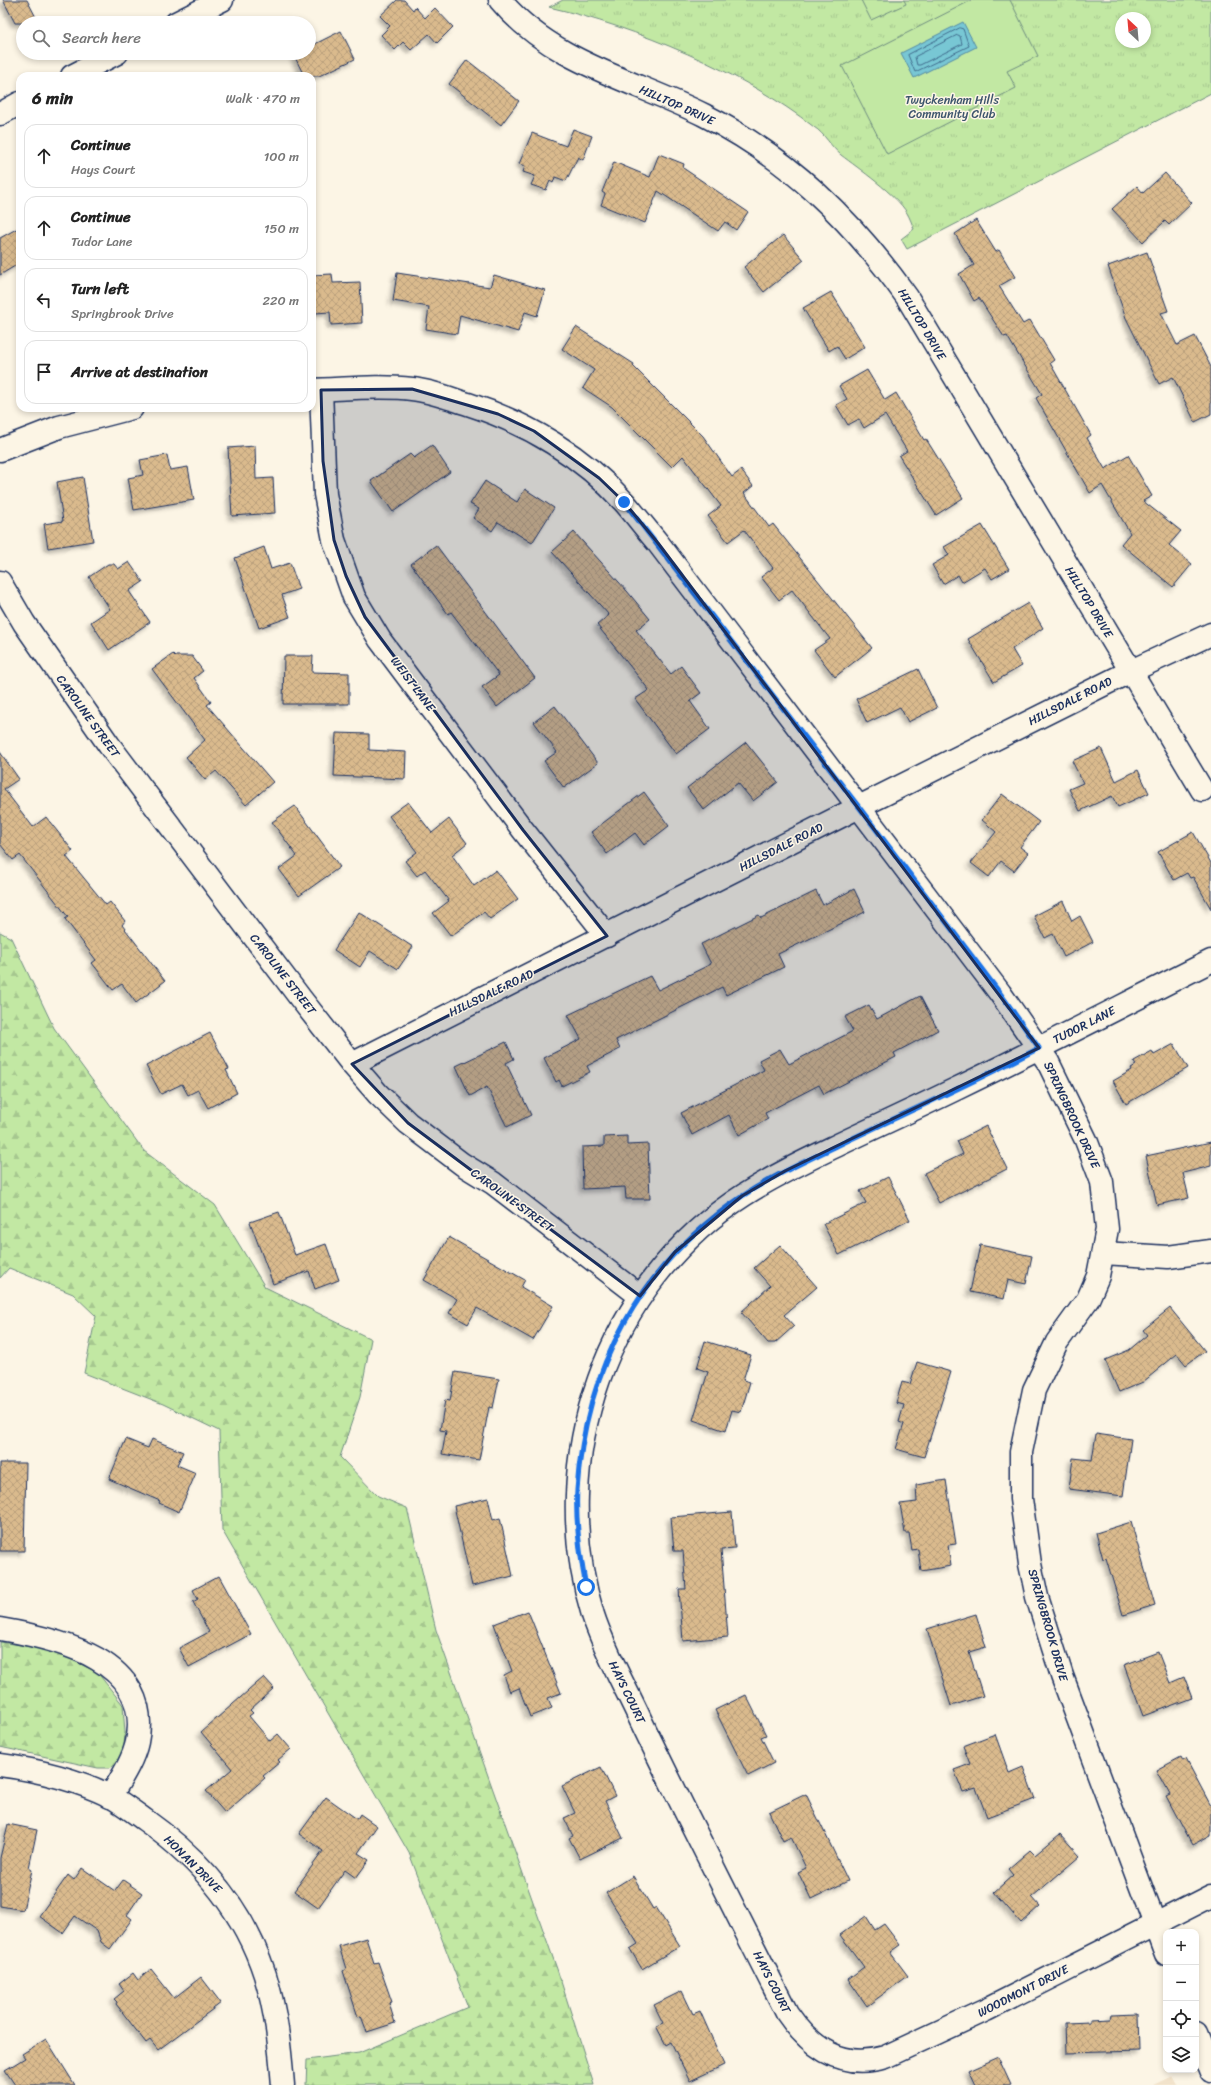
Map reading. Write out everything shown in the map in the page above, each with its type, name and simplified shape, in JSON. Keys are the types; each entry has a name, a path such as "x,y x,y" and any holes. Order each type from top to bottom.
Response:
{"street":[{"name":"HILLTOP DRIVE","path":"500,0 529,28 558,49 589,66 703,115 737,132 770,153 801,178 858,234 884,265 907,297 1202,790"},
{"path":"188,16 209,3"},
{"path":"80,72 103,60"},
{"path":"0,114 16,105"},
{"name":"SPRINGBROOK DRIVE","path":"316,390 377,387 412,389 436,394 498,414 534,431 566,452 599,478 624,502 859,807 1000,993 1048,1062 1086,1140 1102,1182 1107,1229 1098,1276 1088,1299 1057,1342 1034,1390 1021,1452 1021,1499 1036,1590 1062,1676 1163,1946"},
{"name":"WEIST LANE","path":"316,390 325,494 334,540 354,597 380,640 523,830 607,936"},
{"path":"0,450 59,427 117,412"},
{"name":"CAROLINE STREET","path":"0,582 24,623 110,746 352,1064 378,1094 408,1123 462,1164 493,1183 640,1296"},
{"name":"HILLSDALE ROAD","path":"352,1064 859,807 1131,671 1211,634"},
{"name":"TUDOR LANE","path":"640,1296 675,1252 714,1217 742,1196 786,1171 1039,1048 1211,961"},
{"path":"1103,1254 1168,1257 1211,1251"},
{"name":"HAYS COURT","path":"640,1296 620,1327 604,1364 587,1420 577,1490 577,1517 586,1587 602,1642 659,1759 787,2013 800,2032 813,2044 828,2053"},
{"path":"0,1629 36,1635 89,1654 104,1662 122,1680 132,1695 138,1715 137,1742 128,1766 110,1797"},
{"name":"HONAN DRIVE","path":"0,1765 40,1771 110,1797 173,1840 219,1887 238,1915 265,1974 280,2036 283,2085"},
{"name":"WOODMONT DRIVE","path":"828,2053 849,2060 869,2062 885,2057 986,2010 1155,1923 1211,1896"},
{"path":"1197,2037 1211,2071"}],"highlighted area":[{"path":"412,389 498,414 534,431 599,478 624,502 658,543 1039,1048 785,1171 742,1196 675,1252 640,1296 408,1123 352,1064 607,936 523,830 365,617 346,576 334,540 323,461 321,390"}],"shaded area":[{"path":"1172,2076 1177,2085 1153,2085"}],"green space":[{"name":"Twyckenham Hills Community Club","path":"563,0 1211,0 1211,93 907,249 901,239 914,229 902,206 877,182 837,152 818,130 786,107 722,70 688,54 617,26 549,7"},
{"path":"861,0 904,0 906,4 871,20"},
{"path":"972,0 1010,0 1038,56 1007,71 1016,88 887,154 842,66"},
{"path":"0,932 11,938 54,1028 144,1151 215,1205 265,1287 371,1339 360,1397 340,1457 378,1496 407,1508 436,1630 557,1969 594,2085 306,2085 307,2060 359,2053 468,2007 409,1853 222,1530 219,1431 163,1404 84,1373 96,1316 73,1294 9,1268 0,1278"},
{"path":"0,1642 50,1649 97,1672 123,1705 125,1733 123,1757 110,1768 98,1768 0,1747"}],"water":[{"path":"963,22 976,47 914,78 901,53"}],"building":[{"path":"3,0 27,0 35,16 16,16 15,23"},
{"path":"397,0 404,0 413,10 415,7 425,18 435,8 453,27 437,43 429,34 411,50 403,42 395,50 381,35 390,26 380,16"},
{"path":"341,31 355,59 319,76 316,76 316,72 302,72 296,60 316,60 316,44"},
{"path":"467,60 519,101 501,125 449,84"},
{"path":"573,129 592,136 583,160 578,157 566,181 555,177 553,183 550,181 546,190 531,185 535,176 523,172 525,166 519,164 532,133 566,146"},
{"path":"659,154 684,164 683,168 748,212 736,230 725,222 718,231 658,191 645,223 601,205 605,194 602,192 614,162 650,177"},
{"path":"1165,173 1192,203 1169,225 1165,221 1143,242 1112,209 1137,186 1143,193"},
{"path":"976,220 996,252 999,250 1015,277 999,286 1023,324 1030,320 1054,360 1050,363 1091,435 1087,438 1105,469 1128,455 1152,496 1143,501 1181,531 1169,545 1192,564 1173,587 1121,544 1130,533 1102,485 1090,493 1036,398 1042,394 1007,336 1004,337 979,298 974,301 959,274 974,265 955,234"},
{"path":"16,229 16,265 0,275 0,238"},
{"path":"783,235 804,260 764,292 744,267"},
{"path":"1147,252 1168,311 1161,313 1177,345 1195,336 1211,367 1211,414 1195,422 1173,377 1159,384 1126,318 1108,266"},
{"path":"397,273 490,287 494,275 545,290 537,316 525,312 518,332 460,315 457,334 426,329 429,307 393,301"},
{"path":"332,274 333,283 360,282 362,323 331,325 330,312 316,313 316,275"},
{"path":"831,292 865,347 845,359 837,346 829,351 803,308"},
{"path":"576,327 634,364 633,366 703,436 732,477 741,470 753,486 744,493 769,527 773,524 872,648 835,677 814,650 830,639 792,590 779,600 761,577 773,568 744,530 728,542 708,516 721,506 683,456 672,467 612,407 583,388 594,370 562,349"},
{"path":"867,370 885,400 896,393 924,440 926,439 963,498 936,515 899,456 907,451 885,415 864,428 859,419 848,425 836,405 847,399 839,386"},
{"path":"432,445 450,472 393,512 371,481 410,454 414,458"},
{"path":"255,446 256,479 273,478 275,513 232,516 228,448"},
{"path":"167,455 170,470 188,467 194,500 134,510 128,478 143,475 140,460"},
{"path":"83,477 93,541 48,548 44,524 63,521 57,482"},
{"path":"485,481 517,502 525,489 554,508 532,543 498,522 492,531 473,518 479,509 470,504"},
{"path":"982,525 1009,569 992,579 985,568 962,582 958,575 943,584 932,565 949,555 944,547"},
{"path":"574,532 650,619 636,630 671,674 681,666 701,693 690,701 710,729 676,754 635,699 649,690 597,625 609,615 552,552"},
{"path":"436,545 535,678 497,707 482,687 499,675 451,612 448,614 411,564"},
{"path":"264,547 271,569 290,563 299,589 282,595 290,617 259,628 235,558"},
{"path":"129,562 143,582 129,591 150,622 109,650 91,622 110,609 89,577 108,564 114,564 118,569"},
{"path":"1028,603 1043,628 1012,649 1022,666 994,682 968,639"},
{"path":"173,654 175,656 192,656 203,671 194,678 211,702 207,705 273,782 246,805 216,771 205,780 186,757 205,740 152,669"},
{"path":"284,656 313,656 312,672 349,673 349,704 283,704"},
{"path":"918,669 937,708 908,722 900,707 867,723 856,699"},
{"path":"555,706 598,763 564,788 544,761 557,752 534,722"},
{"path":"336,733 369,734 369,750 406,752 405,779 334,776"},
{"path":"746,742 778,782 753,801 738,783 704,810 687,788"},
{"path":"1101,748 1116,781 1138,770 1149,793 1118,807 1112,796 1080,811 1069,789 1083,783 1072,761"},
{"path":"0,752 19,779 4,789 33,827 46,817 73,851 66,856 106,905 110,902 125,921 122,925 165,981 136,1003 122,984 113,990 92,963 96,960 65,919 68,917 20,855 13,860 0,844"},
{"path":"644,792 669,826 644,845 635,833 607,854 591,832"},
{"path":"1002,794 1039,822 1020,847 1028,853 1014,871 1001,861 989,877 971,863 996,832 982,820"},
{"path":"408,802 432,833 449,819 467,843 452,855 474,886 496,870 518,899 490,919 484,912 451,936 433,913 449,901 425,870 417,876 405,861 417,852 389,816"},
{"path":"295,806 340,867 299,896 279,869 297,856 272,822"},
{"path":"1193,832 1211,863 1211,909 1193,877 1190,878 1187,873 1174,880 1158,852"},
{"path":"854,889 865,912 778,954 784,967 726,995 722,987 616,1040 620,1049 587,1066 590,1072 562,1086 559,1080 556,1082 544,1058 581,1039 568,1015 650,976 658,990 711,964 701,944 759,915 761,918 816,891 823,905"},
{"path":"1063,901 1072,921 1080,916 1093,942 1064,957 1053,934 1045,938 1034,916"},
{"path":"359,912 413,947 398,969 370,951 360,967 334,950"},
{"path":"920,996 938,1030 894,1053 896,1057 824,1094 819,1085 765,1113 768,1119 739,1135 729,1115 692,1135 681,1113 764,1070 759,1060 780,1049 789,1064 853,1031 845,1017 869,1005 877,1019"},
{"path":"210,1033 229,1069 226,1070 237,1093 208,1108 198,1090 188,1095 182,1084 161,1094 146,1066"},
{"path":"506,1042 514,1059 506,1063 531,1115 507,1127 487,1087 470,1096 456,1066"},
{"path":"1174,1044 1188,1068 1126,1104 1113,1081 1132,1070 1131,1068 1136,1065 1134,1061 1152,1051 1154,1055"},
{"path":"986,1126 1007,1169 939,1203 924,1173 963,1154 957,1141"},
{"path":"627,1136 627,1145 648,1144 650,1199 626,1199 625,1187 583,1189 582,1147 604,1146 604,1137"},
{"path":"1211,1142 1211,1166 1183,1173 1189,1198 1157,1205 1146,1156"},
{"path":"888,1177 910,1220 839,1255 823,1224 866,1203 860,1191"},
{"path":"279,1212 295,1255 326,1244 339,1280 315,1289 309,1271 273,1284 250,1222"},
{"path":"449,1237 525,1280 521,1287 553,1306 533,1340 477,1308 468,1324 449,1313 457,1299 424,1280"},
{"path":"780,1245 817,1287 784,1315 794,1326 775,1343 768,1343 741,1312 770,1286 754,1268"},
{"path":"980,1245 1032,1256 1026,1284 1008,1280 1004,1299 970,1292"},
{"path":"1170,1308 1205,1351 1186,1365 1177,1354 1143,1382 1119,1392 1105,1360 1129,1350 1147,1335 1143,1330"},
{"path":"705,1341 751,1355 743,1380 750,1382 741,1412 732,1410 726,1431 693,1420 708,1372 697,1368"},
{"path":"917,1362 951,1372 924,1457 896,1449 904,1424 899,1422 904,1405 896,1403 902,1382 910,1384"},
{"path":"455,1372 499,1379 493,1408 489,1407 479,1460 442,1454 446,1431 440,1430 445,1400 450,1401"},
{"path":"1096,1434 1131,1439 1123,1496 1069,1489 1073,1458 1092,1460"},
{"path":"126,1439 148,1448 152,1439 183,1452 177,1465 196,1473 179,1512 159,1503 160,1501 109,1479"},
{"path":"0,1463 26,1463 24,1551 0,1551"},
{"path":"946,1480 956,1544 948,1545 951,1566 921,1571 918,1549 912,1550 909,1533 905,1533 900,1504 917,1502 916,1485"},
{"path":"488,1498 493,1520 500,1518 513,1576 472,1586 454,1506"},
{"path":"732,1512 735,1548 721,1549 728,1637 683,1641 679,1589 686,1589 683,1551 674,1551 671,1517"},
{"path":"1131,1522 1155,1605 1123,1615 1106,1558 1103,1559 1096,1533"},
{"path":"219,1576 251,1634 189,1667 179,1648 209,1632 193,1602 198,1599 193,1590"},
{"path":"528,1611 561,1693 548,1698 552,1708 530,1717 519,1688 510,1692 504,1675 512,1671 494,1624"},
{"path":"976,1614 986,1647 969,1652 983,1696 951,1706 927,1629"},
{"path":"1158,1652 1170,1683 1184,1677 1192,1698 1143,1716 1124,1665"},
{"path":"264,1677 274,1688 250,1710 253,1713 249,1716 270,1741 278,1734 291,1749 278,1760 280,1762 263,1776 265,1778 225,1813 206,1791 232,1769 201,1732"},
{"path":"746,1695 766,1735 761,1737 774,1763 748,1776 715,1710"},
{"path":"995,1734 1009,1773 1023,1767 1035,1799 987,1817 976,1788 963,1792 954,1770 970,1764 963,1746"},
{"path":"1181,1757 1183,1761 1186,1759 1211,1806 1211,1835 1192,1845 1166,1796 1170,1794 1157,1770"},
{"path":"601,1767 615,1796 605,1801 623,1838 580,1859 569,1838 573,1836 564,1818 575,1813 562,1786"},
{"path":"806,1794 848,1881 811,1899 798,1872 806,1868 791,1837 783,1841 769,1812"},
{"path":"326,1797 357,1819 360,1814 377,1826 358,1853 369,1860 356,1878 345,1870 318,1908 294,1891 323,1851 299,1834"},
{"path":"8,1824 37,1830 29,1868 32,1870 23,1910 0,1906 0,1858"},
{"path":"1060,1834 1080,1856 1032,1897 1040,1906 1021,1923 994,1892 1013,1875 1008,1869 1030,1850 1035,1855"},
{"path":"82,1868 115,1891 123,1880 142,1893 127,1915 132,1919 110,1949 101,1942 97,1931 75,1916 63,1933 39,1916 68,1875 74,1880"},
{"path":"633,1876 653,1909 656,1907 680,1946 642,1969 630,1949 638,1944 606,1893"},
{"path":"866,1916 875,1930 884,1924 900,1945 890,1952 908,1976 867,2006 848,1979 864,1967 840,1935"},
{"path":"366,1938 374,1963 378,1962 392,2002 389,2003 395,2023 367,2032 361,2016 358,2017 343,1971 346,1969 339,1946"},
{"path":"151,1969 174,1998 201,1977 221,2003 158,2050 150,2040 146,2043 116,2004 117,2002 114,1999 124,1991 119,1984 133,1973 138,1980"},
{"path":"682,1991 693,2014 700,2011 724,2065 690,2081 671,2042 666,2045 656,2026 663,2023 654,2005"},
{"path":"1139,2013 1140,2051 1066,2053 1065,2023 1090,2022 1090,2019 1111,2018 1112,2014"},
{"path":"46,2039 75,2085 15,2085 5,2070 25,2058 22,2054"},
{"path":"998,2057 1011,2085 976,2085 969,2070"}],"route":[{"path":"586,1587 581,1558 577,1517 577,1490 580,1460 587,1420 594,1392 620,1327 640,1296 675,1252 714,1217 742,1196 786,1171 1039,1048 1000,993 979,968 859,807 658,543 624,502"}]}
